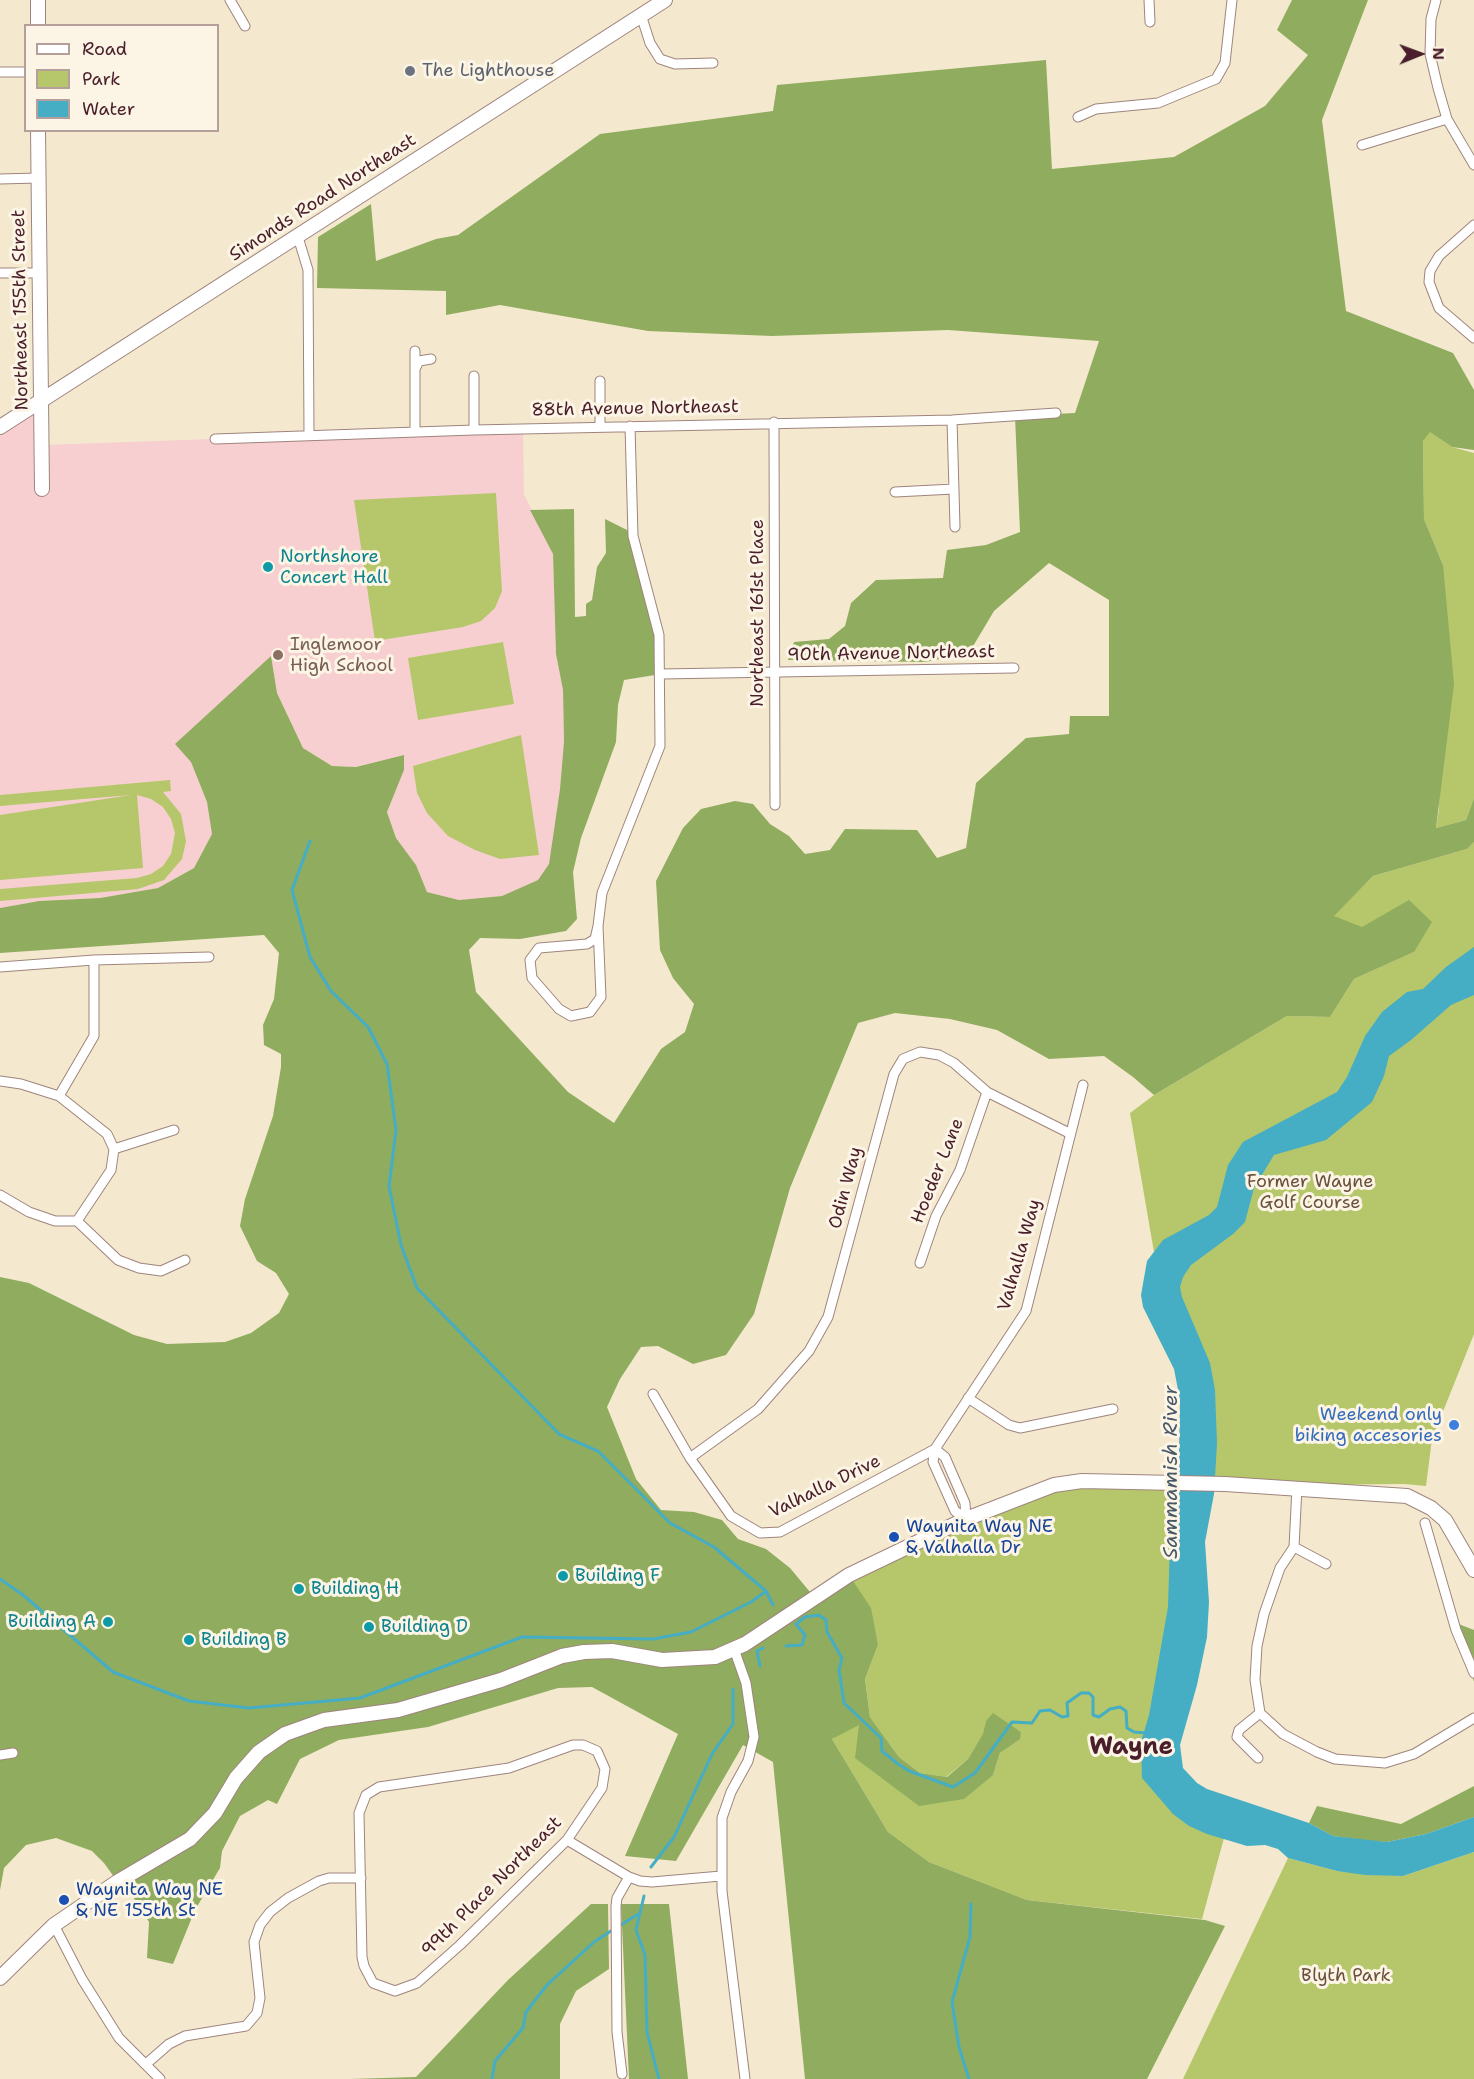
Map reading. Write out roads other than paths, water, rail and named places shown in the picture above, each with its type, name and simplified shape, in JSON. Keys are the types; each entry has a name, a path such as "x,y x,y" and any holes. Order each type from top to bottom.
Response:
{"main road":[{"path":"38,0 38,24"},
{"name":"Simonds Road Northeast","path":"0,427 665,0"},
{"name":"Northeast 155th Street","path":"38,132 42,489"},
{"path":"0,1978 54,1925 117,1882 190,1839 214,1813 236,1778 259,1752 285,1734 309,1724 398,1710 501,1680 562,1656 584,1652 612,1651 662,1660 715,1657 734,1649 849,1575 966,1519 1054,1485 1082,1481 1225,1484 1391,1493 1420,1502 1445,1520 1474,1570"}],"street":[{"path":"230,0 245,26"},
{"path":"1149,0 1150,22"},
{"path":"1078,117 1096,109 1158,103 1208,84 1222,71 1232,0"},
{"path":"1436,0 1431,19 1430,54 1447,119 1474,165"},
{"path":"641,15 650,43 660,59 675,64 712,63"},
{"path":"0,72 24,72"},
{"path":"1362,145 1447,119"},
{"path":"0,178 38,178"},
{"path":"1474,225 1439,256 1430,271 1430,282 1439,308 1474,338"},
{"path":"298,237 308,270 309,434"},
{"path":"0,273 39,273"},
{"path":"415,351 415,431"},
{"path":"415,369 419,362 431,359"},
{"path":"474,376 474,429"},
{"path":"600,381 600,427"},
{"name":"88th Avenue Northeast","path":"215,439 474,429 952,420 1056,413"},
{"path":"952,420 955,527"},
{"name":"Northeast 161st Place","path":"774,422 775,805"},
{"path":"598,926 601,997 590,1012 571,1016 559,1009 532,978 530,960 539,948 587,944 595,939 602,893 653,769 660,746 659,635 633,536 630,426"},
{"path":"895,492 954,489"},
{"name":"90th Avenue Northeast","path":"661,674 1014,668"},
{"path":"0,967 94,960 209,957"},
{"path":"59,1096 94,1036 94,960"},
{"name":"Odin Way","path":"690,1458 758,1409 809,1351 828,1317 894,1074 903,1059 920,1052 939,1055 954,1063 987,1092 1040,1121 1069,1133"},
{"path":"0,1081 21,1084 59,1096 106,1134 114,1149 111,1170 77,1221"},
{"name":"Valhalla Way","path":"935,1449 1002,1351 1026,1311 1069,1133 1083,1085"},
{"name":"Hoeder Lane","path":"920,1263 936,1216 960,1170 987,1092"},
{"path":"114,1149 174,1130"},
{"path":"0,1195 29,1212 55,1221 77,1221 118,1260 139,1268 161,1270 185,1260"},
{"name":"Valhalla Drive","path":"653,1394 690,1458 731,1516 760,1533 780,1532 935,1449"},
{"path":"968,1398 1010,1425 1020,1428 1113,1409"},
{"path":"935,1449 945,1457 965,1503 966,1519"},
{"path":"1297,1487 1294,1547 1280,1568 1264,1614 1257,1646 1256,1680 1260,1713 1283,1734 1317,1752 1335,1759 1385,1763 1414,1754 1474,1718"},
{"path":"1425,1523 1456,1630 1474,1673"},
{"path":"1294,1547 1326,1564"},
{"path":"734,1649 746,1683 754,1737 748,1761 731,1791 722,1818 721,1876 731,1982 745,2079"},
{"path":"1258,1758 1237,1737 1239,1730 1260,1713"},
{"name":"99th Place Northeast","path":"573,1745 583,1745 597,1751 604,1764 602,1788 567,1840 460,1945 417,1983 401,1989 388,1990 373,1983 363,1966 359,1813 366,1795 379,1787 509,1768 573,1745"},
{"path":"0,1755 13,1753"},
{"path":"567,1840 629,1877 652,1882 721,1876"},
{"path":"622,2074 617,2032 616,1906 617,1898 629,1877"},
{"path":"146,2064 169,2044 185,2036 246,2026 257,2013 260,1998 254,1942 260,1925 270,1912 288,1898 320,1881 329,1878 361,1878"},
{"path":"54,1925 82,1979 119,2038 160,2079"}],"water":[{"path":"1474,947 1474,995 1451,1005 1389,1056 1384,1076 1372,1102 1326,1140 1274,1155 1254,1188 1245,1222 1233,1234 1191,1265 1180,1287 1182,1297 1210,1363 1215,1390 1217,1443 1214,1494 1205,1542 1209,1602 1207,1637 1197,1685 1180,1745 1183,1768 1197,1783 1207,1789 1309,1823 1333,1836 1387,1842 1426,1834 1474,1817 1474,1852 1403,1876 1365,1875 1337,1871 1288,1858 1278,1849 1265,1845 1247,1846 1207,1834 1189,1826 1173,1814 1142,1778 1141,1742 1149,1715 1168,1607 1170,1542 1179,1451 1180,1400 1174,1369 1143,1307 1141,1295 1147,1261 1163,1240 1209,1215 1217,1207 1228,1165 1243,1142 1337,1092 1347,1077 1365,1036 1382,1012 1407,992 1423,989 1446,967"}],"waterway":[{"path":"310,841 292,890 310,957 331,991 368,1027 387,1064 396,1130 389,1186 401,1245 417,1288 559,1434 598,1451 670,1523 714,1547 766,1591 773,1605"},
{"path":"0,1579 23,1595 113,1672 189,1701 249,1708 360,1698 522,1637 653,1639 691,1632 751,1602 765,1592"},
{"path":"786,1646 802,1645 805,1635 796,1624 805,1617 819,1615 826,1620 827,1632 842,1658 839,1670 844,1703 881,1738 882,1751 898,1764 909,1771 953,1787 975,1773 1012,1722 1032,1723 1040,1711 1050,1710 1062,1717 1068,1716 1067,1703 1081,1693 1089,1693 1093,1697 1093,1715 1099,1717 1110,1709 1120,1707 1126,1711 1127,1728 1134,1732 1146,1733"},
{"path":"760,1666 757,1651 763,1648"},
{"path":"651,1867 674,1837 712,1754 733,1724 733,1689"},
{"path":"644,1896 636,1930 645,1955 647,2032 659,2079"},
{"path":"969,2079 959,2047 952,2002 970,1937 971,1904"},
{"path":"619,1926 640,1913"},
{"path":"492,2079 495,2061 523,2028 526,2012 547,1985 594,1942 614,1929"}],"place":[{"name":"The Lighthouse","path":"410,71"},
{"name":"Northshore Concert Hall","path":"268,567"},
{"name":"Inglemoor High School","path":"278,655"},
{"name":"Weekend only biking accesories","path":"1454,1425"},
{"name":"Waynita Way NE & Valhalla Dr","path":"894,1537"},
{"name":"Building F","path":"563,1576"},
{"name":"Building H","path":"299,1589"},
{"name":"Building A","path":"108,1622"},
{"name":"Building D","path":"369,1627"},
{"name":"Building B","path":"189,1640"},
{"name":"Waynita Way NE & NE 155th St","path":"64,1900"}],"district":[{"name":"Wayne","path":"1131,1748"}],"park label":[{"name":"Former Wayne Golf Course","path":"1310,1192"},
{"name":"Blyth Park","path":"1346,1976"}],"water label":[{"name":"Sammamish River","path":"1172,1472"}]}
